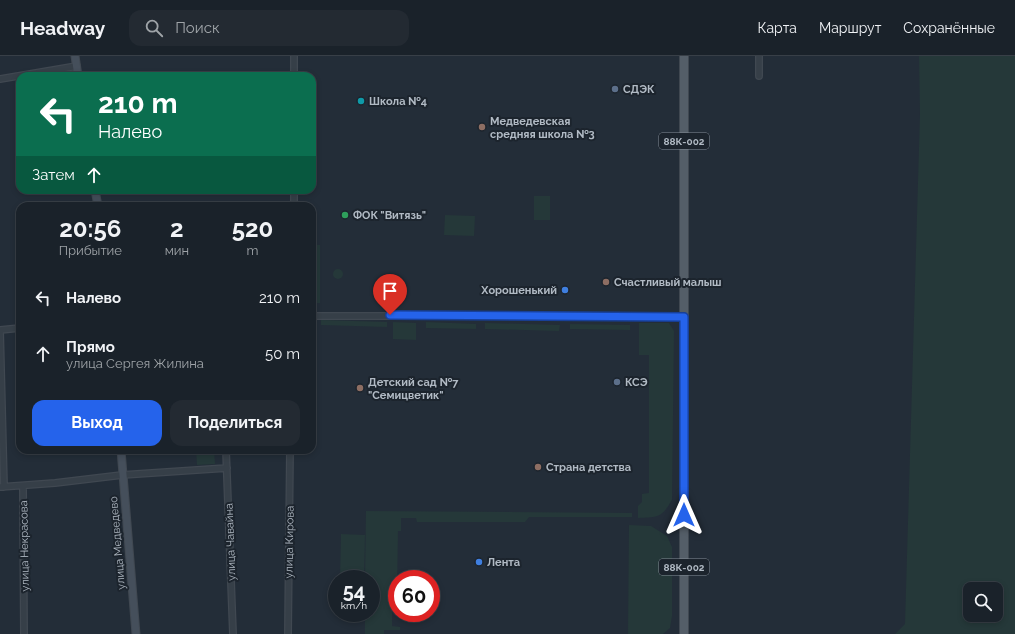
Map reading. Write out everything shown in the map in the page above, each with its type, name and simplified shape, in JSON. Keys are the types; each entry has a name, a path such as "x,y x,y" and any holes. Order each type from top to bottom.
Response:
{"main road":[{"name":"88К-002","path":"684,56 684,634"}],"street":[{"path":"75,56 78,72"},
{"path":"294,56 294,72"},
{"path":"759,56 759,76"},
{"path":"38,72 77,66"},
{"path":"0,78 16,76"},
{"path":"316,316 684,317"},
{"path":"16,328 0,330 2,487 23,486"},
{"name":"улица Медведево","path":"120,454 136,634"},
{"name":"улица Чавайна","path":"226,454 234,634"},
{"name":"улица Кирова","path":"288,634 290,454"},
{"name":"улица Некрасова","path":"24,634 23,486 122,475 227,468"}],"shaded area":[{"path":"919,56 1015,56 1015,634 895,634 905,624 920,114"},
{"path":"534,196 550,196 550,220 534,220"},
{"path":"445,215 475,216 474,236 444,235"},
{"path":"316,245 320,245 320,303 316,303"},
{"path":"336,269 340,269 342,270 342,278 336,279 333,276 333,272"},
{"path":"321,320 387,322 387,327 321,325"},
{"path":"393,322 416,323 416,340 393,339"},
{"path":"426,322 476,324 476,329 426,328"},
{"path":"485,323 560,325 559,331 485,329"},
{"path":"639,323 669,323 674,331 672,500 665,510 659,515 655,517 638,518 638,506 642,502 642,494 649,493 649,355 639,355"},
{"path":"570,324 630,325 630,330 570,329"},
{"path":"196,454 214,454 215,464 197,465"},
{"path":"366,511 632,513 632,517 529,517 525,522 417,522 416,518 401,518 401,531 398,531 397,570 388,570 388,622 392,622 392,626 400,627 400,630 384,630 384,634 365,634 365,622 380,622 380,570 365,570"},
{"path":"629,525 651,526 667,536 672,547 672,616 670,628 663,634 628,634"},
{"path":"341,534 365,535 364,570 340,570"}],"place":[{"name":"СДЭК","path":"615,89"},
{"name":"Школа №4","path":"361,101"},
{"name":"Медведевская средняя школа №3","path":"482,127"},
{"name":"ФОК \"Витязь\"","path":"345,215"},
{"name":"Счастливый малыш","path":"606,282"},
{"name":"Хорошенький","path":"565,290"},
{"name":"КСЭ","path":"617,382"},
{"name":"Детский сад №7 \"Семицветик\"","path":"360,388"},
{"name":"Страна детства","path":"538,467"},
{"name":"Лента","path":"479,562"}],"route":[{"path":"390,315 684,317 684,515"}]}
